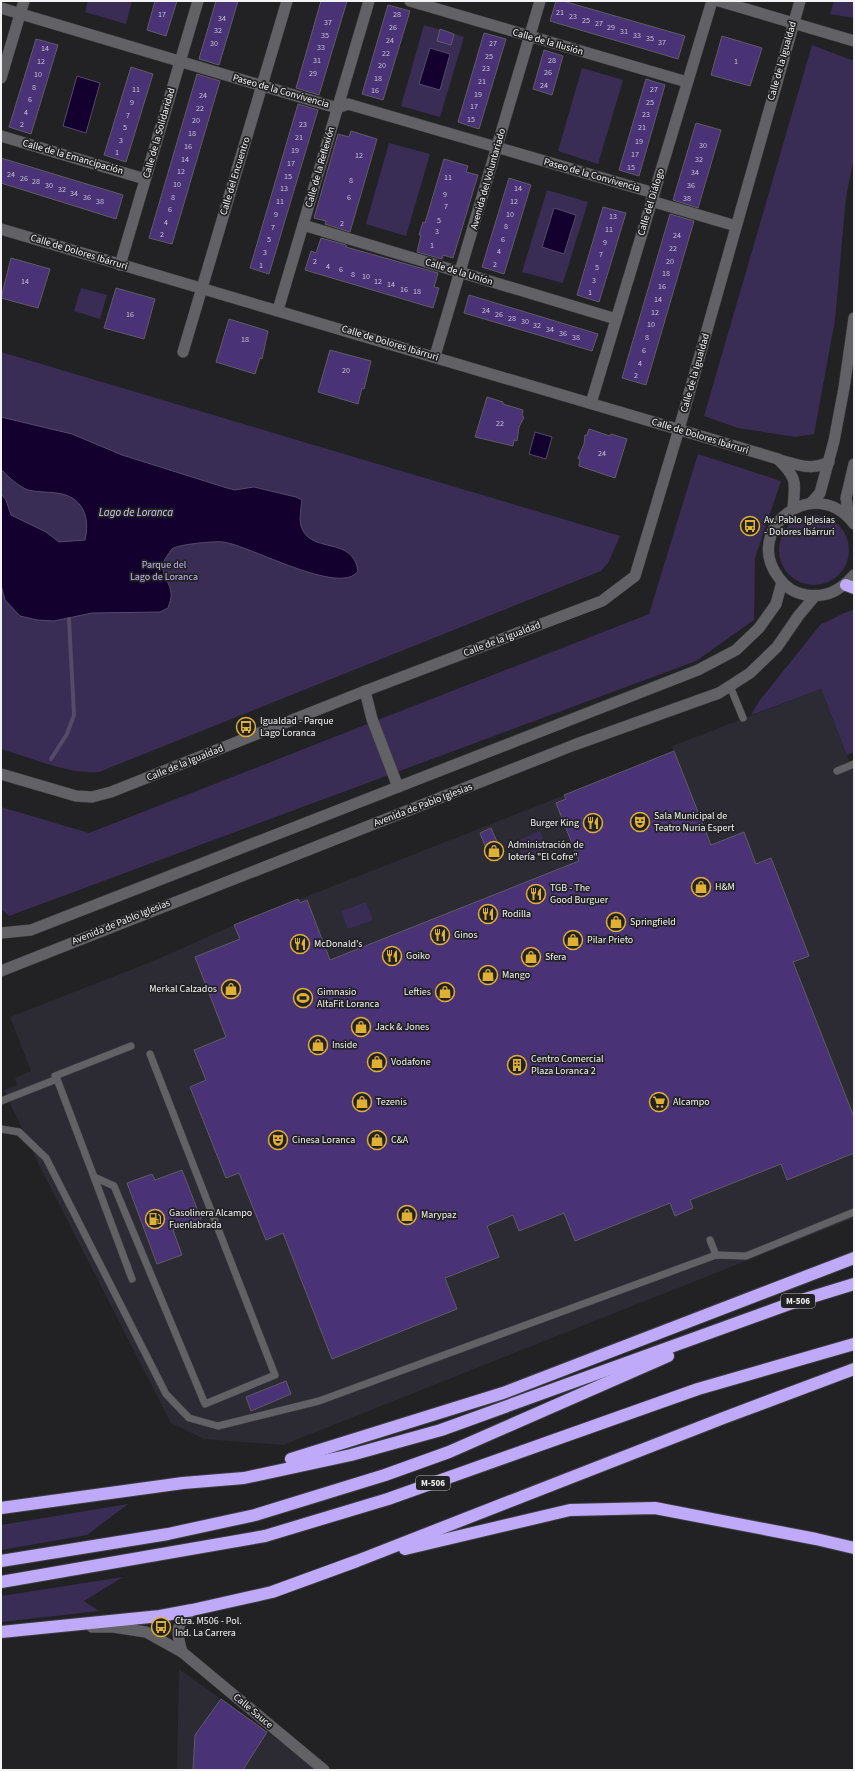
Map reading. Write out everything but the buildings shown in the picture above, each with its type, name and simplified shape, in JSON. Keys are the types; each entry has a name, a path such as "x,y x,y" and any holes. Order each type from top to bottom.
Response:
{"highway":[{"path":"183,1483 303,1457 503,1393 854,1258"},
{"name":"M-506","path":"1,1561 168,1534 255,1515 385,1475 464,1446 744,1322 790,1304 854,1284"},
{"path":"1,1508 183,1483 244,1478 351,1455 441,1430 744,1322"},
{"name":"M-506","path":"1,1582 265,1536 388,1499 698,1389 854,1344"},
{"path":"1,1632 160,1616 272,1592 357,1561 718,1419 854,1369"},
{"path":"357,1561 496,1526 570,1510 594,1509 655,1508 816,1539 854,1548"}],"street":[{"path":"1,78 24,1"},
{"name":"Calle de la Solidaridad","path":"120,265 198,1"},
{"name":"Calle del Encuentro","path":"183,352 287,1"},
{"name":"Calle de la Reflexión","path":"278,310 369,1"},
{"name":"Calle de la Ilusión","path":"410,1 687,82"},
{"name":"Avenida del Voluntariado","path":"435,356 540,1"},
{"name":"Calle del Diálogo","path":"591,403 712,1"},
{"path":"719,1 854,41"},
{"name":"Calle de la Igualdad","path":"1,774 76,796 92,797 111,792 365,691 602,601 635,576 679,429 800,1"},
{"name":"Paseo de la Convivencia","path":"1,8 337,108 348,104 497,148 652,197 736,226"},
{"name":"Calle de la Emancipación","path":"1,136 145,179"},
{"name":"Calle de la Unión","path":"303,225 616,319"},
{"name":"Calle de Dolores Ibárruri","path":"1,229 435,356 808,468 829,462"},
{"path":"811,503 820,492 829,462 844,388 854,318"},
{"name":"Calle de Dolores Ibárruri","path":"778,459 791,472 795,482 793,509"},
{"path":"851,520 846,498 854,465"},
{"path":"851,520 837,508 823,504 811,503 793,509 784,515 777,523 769,545 770,561 775,573 790,589 802,594 814,596 828,594 850,586 854,575"},
{"path":"1,933 32,930 698,670 736,650 759,628 776,604 782,582"},
{"name":"Avenida de Pablo Iglesias","path":"1,971 574,745 719,694 750,673 777,647 814,596"},
{"path":"365,691 371,715 398,787"},
{"path":"182,1652 177,1634 182,1620 192,1610"},
{"name":"Calle Sauce","path":"41,1627 113,1627 146,1632 182,1652 324,1770"}],"lane":[{"path":"730,686 743,718"},
{"path":"854,764 840,770 854,772"},
{"path":"1,1101 131,1046"},
{"path":"94,1178 114,1186 205,1404 275,1374 150,1054"},
{"path":"56,1077 132,1279"},
{"path":"1,1129 19,1132 46,1158 166,1394 189,1418 218,1426 319,1401 716,1256 746,1256 854,1212"},
{"path":"710,1240 716,1256"}],"shaded area":[{"path":"821,689 854,773 854,1218 283,1445 204,1439 171,1423 38,1163 4,1090 17,1085 15,1078 31,1071 10,1017 156,960 234,925 674,752 672,746"},
{"path":"179,1669 320,1770 177,1770"}],"green space":[{"path":"88,1 132,1 126,24 85,12"},
{"path":"834,1 854,1 854,18 830,14"},
{"path":"424,25 464,37 440,117 401,106"},
{"path":"812,45 854,61 854,157 846,197 835,320 814,434 795,437 738,428 704,416"},
{"path":"582,68 623,80 598,164 558,151"},
{"path":"389,143 430,154 406,236 366,224"},
{"path":"547,190 588,202 563,283 522,272"},
{"path":"81,288 107,295 100,319 74,311"},
{"name":"Parque del Lago de Loranca","path":"1,352 620,536 608,563 601,571 99,772 75,771 50,765 1,749"},
{"path":"698,454 781,481 755,558 754,620 696,661 9,916 1,909 1,807 89,833 649,614"},
{"path":"807,515 821,515 834,521 843,530 849,543 847,563 839,575 821,585 807,585 794,579 785,570 779,557 779,543 785,530 794,521"},
{"path":"854,610 854,752 847,755 821,689 751,715 760,700 821,624 845,612"},
{"path":"540,831 547,849 523,859 516,841"},
{"path":"366,902 373,920 348,929 341,911"},
{"path":"128,1504 87,1535 1,1550 1,1525"},
{"path":"123,1577 84,1601 99,1611 1,1622 1,1596"}],"water":[{"path":"430,48 450,54 440,90 419,84"},
{"path":"77,76 100,83 86,133 63,126"},
{"path":"554,208 576,215 564,254 542,247"},
{"name":"Lago de Loranca","path":"1,417 72,434 122,455 227,488 235,490 254,487 296,497 302,500 300,523 306,535 313,540 348,553 354,560 358,571 348,577 333,578 294,567 236,545 223,542 197,543 172,549 165,559 163,568 171,597 168,608 160,612 92,613 54,621 37,620 20,616 5,600 1,585 1,494 6,500 11,515 46,532 59,542 85,540 87,525 84,511 76,500 62,494 25,489 1,471"},
{"path":"535,432 552,437 546,459 529,454"}],"waterway":[{"path":"51,759 67,734 74,715 69,619"}],"place":[{"name":"Av. Pablo Iglesias - Dolores Ibárruri","path":"750,526"},
{"name":"Igualdad - Parque Lago Loranca","path":"246,727"},
{"name":"Sala Municipal de Teatro Nuria Espert","path":"640,822"},
{"name":"Burger King","path":"593,823"},
{"name":"Administración de lotería \"El Cofre\"","path":"494,851"},
{"name":"H&M","path":"701,887"},
{"name":"TGB - The Good Burguer","path":"536,894"},
{"name":"Rodilla","path":"488,914"},
{"name":"Springfield","path":"616,922"},
{"name":"Ginos","path":"440,935"},
{"name":"Pilar Prieto","path":"573,940"},
{"name":"McDonald's","path":"300,944"},
{"name":"Goiko","path":"392,956"},
{"name":"Sfera","path":"531,957"},
{"name":"Mango","path":"488,975"},
{"name":"Merkal Calzados","path":"231,989"},
{"name":"Lefties","path":"445,992"},
{"name":"Gimnasio AltaFit Loranca","path":"303,998"},
{"name":"Jack & Jones","path":"361,1027"},
{"name":"Inside","path":"318,1045"},
{"name":"Vodafone","path":"377,1062"},
{"name":"Centro Comercial Plaza Loranca 2","path":"517,1065"},
{"name":"Tezenis","path":"362,1102"},
{"name":"Alcampo","path":"659,1102"},
{"name":"Cinesa Loranca","path":"278,1140"},
{"name":"C&A","path":"377,1140"},
{"name":"Marypaz","path":"407,1215"},
{"name":"Gasolinera Alcampo Fuenlabrada","path":"155,1219"},
{"name":"Ctra. M506 - Pol. Ind. La Carrera","path":"161,1627"}]}
